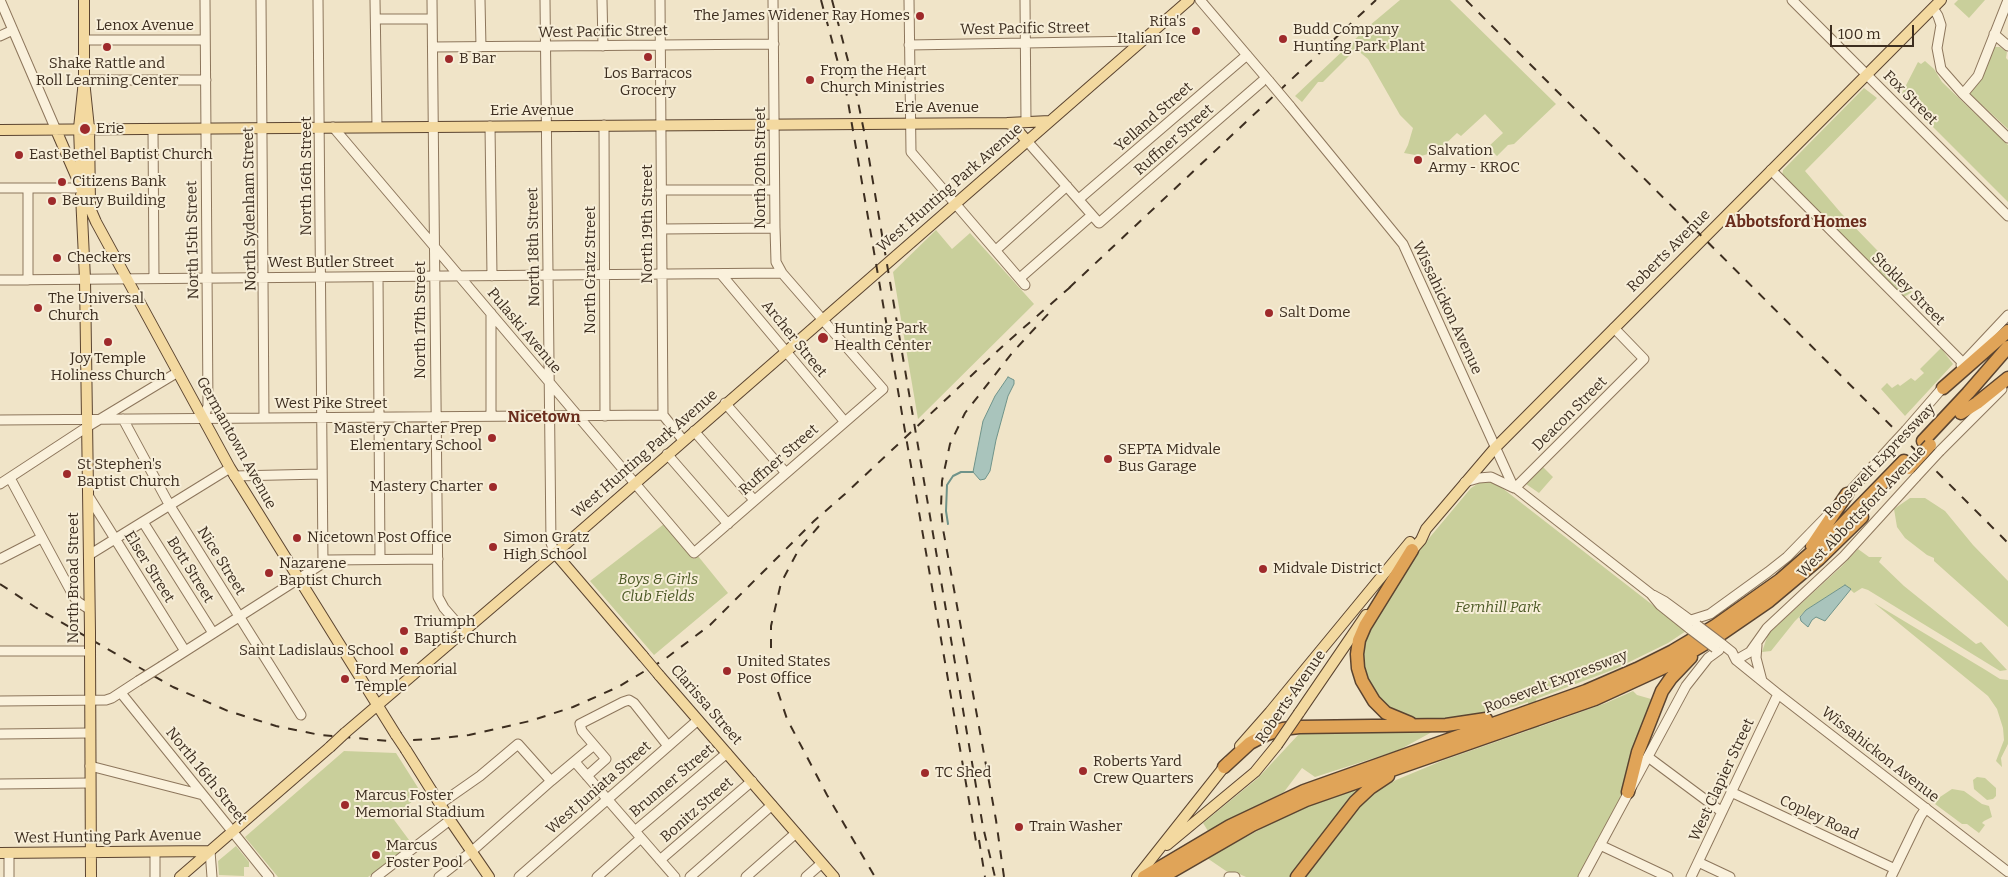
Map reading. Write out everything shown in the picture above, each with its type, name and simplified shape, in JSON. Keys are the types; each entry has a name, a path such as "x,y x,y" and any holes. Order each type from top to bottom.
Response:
{"highway":[{"path":"1943,388 2008,331"},
{"name":"Roosevelt Expressway","path":"1931,446 1968,393 2008,347"},
{"name":"Roosevelt Expressway","path":"1153,875 1268,817 1326,792 1604,695 1715,647 1755,611 1802,574 1853,527 1931,446 2008,360"},
{"path":"1961,413 2008,380"},
{"name":"Roosevelt Expressway","path":"1153,875 1236,823 1304,791 1602,685 1673,651 1732,615 1795,568 1909,469"},
{"path":"1795,568 1825,528 1847,494"},
{"path":"1412,550 1362,633 1357,661 1362,681 1378,706 1386,713 1424,726"},
{"path":"1628,792 1655,707 1666,684 1715,647"},
{"path":"1224,767 1250,743 1267,734 1284,729 1299,727 1424,726 1466,723 1528,712"},
{"path":"1644,739 1648,757"},
{"path":"1297,877 1362,794 1377,782 1418,760"}],"main road":[{"name":"North Broad Street","path":"84,0 84,130 81,188 85,279 89,497 91,877"},
{"name":"West Hunting Park Avenue","path":"4,853 210,851 555,554 725,403 1189,0"},
{"name":"Roberts Avenue","path":"1153,857 1255,772 1277,745 1395,572 1421,540 1426,529 1495,448 1941,0"},
{"name":"Erie Avenue","path":"0,130 661,124 910,124 1050,121"},
{"path":"1007,123 1013,125 1027,141"},
{"name":"Germantown Avenue","path":"56,130 90,208 232,472 396,735 489,877"},
{"name":"North Broad Street","path":"84,130 90,208 84,249"},
{"name":"Roberts Avenue","path":"1137,877 1236,750 1270,712 1416,535 1426,529"},
{"name":"Clarissa Street","path":"555,554 834,877"},
{"path":"180,877 210,851"}],"street":[{"name":"Germantown Avenue","path":"0,0 56,130"},
{"name":"North 15th Street","path":"203,419 208,406 205,0"},
{"name":"North Sydenham Street","path":"261,0 264,418"},
{"name":"North 16th Street","path":"318,0 323,562"},
{"path":"375,0 376,127"},
{"name":"North 17th Street","path":"432,0 439,602 464,631"},
{"path":"480,0 481,47"},
{"name":"North 18th Street","path":"546,0 551,543 555,554"},
{"path":"602,0 603,46"},
{"name":"North 19th Street","path":"660,0 663,415"},
{"name":"North 20th Street","path":"773,0 774,228 776,262 782,273 883,389"},
{"path":"909,0 911,152 1022,282 1092,215 1027,141"},
{"path":"1025,0 1026,121"},
{"name":"Wissahickon Avenue","path":"1200,0 1403,244 1510,481 1515,488 1651,594 1660,605 1693,625 1715,647 1732,652 1736,660 1778,694 2008,872"},
{"name":"Fox Street","path":"1792,0 2008,216"},
{"path":"1963,94 1978,76 2008,0"},
{"path":"1933,8 1941,25 1937,48 1939,64 1947,78 2008,138"},
{"path":"376,19 432,19"},
{"path":"0,36 13,30"},
{"path":"1994,34 2008,46"},
{"name":"Lenox Avenue","path":"84,40 205,40"},
{"name":"West Pacific Street","path":"909,44 1141,42"},
{"name":"West Pacific Street","path":"433,47 774,44"},
{"name":"Yelland Street","path":"1079,199 1246,55"},
{"path":"84,80 206,80"},
{"name":"Ruffner Street","path":"1092,215 1099,223 1268,80"},
{"name":"North Gratz Street","path":"604,125 605,416"},
{"path":"490,126 492,276"},
{"name":"Pulaski Avenue","path":"333,127 694,553"},
{"path":"153,129 154,278"},
{"name":"Stokley Street","path":"1771,170 1963,363"},
{"path":"996,250 1067,186"},
{"path":"0,188 81,188"},
{"path":"28,188 28,280"},
{"path":"661,190 774,190"},
{"path":"662,229 774,228"},
{"name":"West Butler Street","path":"0,280 782,273"},
{"name":"Archer Street","path":"721,274 845,422"},
{"path":"378,277 380,559"},
{"path":"491,313 491,416"},
{"name":"West Abbottsford Avenue","path":"1693,625 1787,557 1906,430 1963,363 2008,315"},
{"name":"Deacon Street","path":"1515,488 1644,359 1614,328"},
{"path":"102,420 178,372"},
{"name":"West Abbottsford Avenue","path":"1931,446 2008,380"},
{"name":"Ruffner Street","path":"694,553 883,389"},
{"path":"725,403 786,473"},
{"path":"663,415 683,440"},
{"name":"West Pike Street","path":"0,420 87,423 123,419 663,415"},
{"name":"Nice Street","path":"123,419 170,506 301,715"},
{"path":"0,484 87,423"},
{"path":"694,431 754,500"},
{"path":"667,454 728,524"},
{"name":"West Abbottsford Avenue","path":"1736,660 1750,652 1767,628 1844,556 1909,469"},
{"path":"89,555 170,506 232,472 322,474"},
{"path":"1465,482 1491,477 1515,488"},
{"path":"10,478 74,597 89,609"},
{"name":"Elser Street","path":"89,497 185,651"},
{"name":"Bott Street","path":"143,522 213,634"},
{"path":"0,559 42,538"},
{"path":"0,701 112,698 323,562 333,560 438,559"},
{"path":"1758,640 1756,658 1762,681"},
{"path":"1583,877 1690,681 1715,647"},
{"path":"0,651 90,650"},
{"name":"North 16th Street","path":"121,693 269,877"},
{"name":"West Clapier Street","path":"1691,877 1778,694"},
{"path":"587,776 606,759 582,731 580,724 629,700 668,746"},
{"name":"West Juniata Street","path":"519,877 698,720"},
{"path":"0,734 89,733"},
{"path":"440,804 480,776 518,744 552,780"},
{"path":"439,877 471,852 594,745"},
{"name":"Brunner Street","path":"597,877 638,834 727,753"},
{"path":"1648,757 1722,812"},
{"path":"575,762 675,877"},
{"path":"90,766 203,795"},
{"name":"Bonitz Street","path":"660,860 752,781"},
{"path":"0,784 90,783"},
{"name":"Copley Road","path":"1732,792 1893,873"},
{"path":"690,877 772,805"},
{"path":"1893,873 1926,808"},
{"path":"376,877 450,820"},
{"path":"746,877 796,833"},
{"path":"1600,845 1668,877"},
{"path":"210,851 212,877"},
{"path":"155,852 155,877"},
{"path":"4,853 9,877"},
{"path":"1698,862 1730,877"},
{"path":"806,877 822,863"},
{"path":"1229,877 1234,877"}],"green space":[{"path":"1400,0 1450,0 1556,104 1514,144 1508,145 1497,156 1488,147 1503,133 1485,114 1461,136 1457,133 1438,151 1421,156 1404,153 1413,128 1400,115 1368,59 1356,49 1323,82 1318,82 1302,102 1295,96 1369,26"},
{"path":"1958,0 1985,0 1969,18 1954,4"},
{"path":"1995,47 2000,47 2007,52 2008,129 1969,93 1979,82"},
{"path":"1925,61 1934,69 1942,82 2008,145 2008,202 1901,95 1918,62 1921,64"},
{"path":"1864,88 1877,98 1805,171 1841,213 1905,279 1903,283 1912,292 1904,297 1878,271 1883,264 1879,261 1873,266 1782,176 1783,170"},
{"path":"936,230 952,249 970,233 1034,304 918,419 893,272"},
{"path":"1941,348 1953,364 1905,416 1881,389 1887,383 1892,388 1898,384 1900,386 1911,378 1915,381 1924,373 1920,369"},
{"path":"1542,466 1553,477 1539,493 1526,484"},
{"name":"Fernhill Park","path":"1482,481 1491,481 1497,484 1686,631 1668,643 1615,669 1536,699 1539,727 1606,703 1633,691 1637,695 1651,699 1620,798 1578,877 1303,877 1331,839 1334,841 1359,806 1375,792 1396,780 1444,760 1530,730 1528,702 1513,707 1462,717 1419,720 1393,712 1364,682 1361,642 1410,561 1471,488"},
{"path":"1910,498 1925,498 1945,511 1973,545 2008,581 2008,627 1934,561 1934,558 1927,555 1905,538 1897,527 1894,509"},
{"name":"Boys & Girls Club Fields","path":"664,524 694,559 698,556 728,593 654,655 590,581"},
{"path":"1858,549 1869,557 1882,557 1879,562 1904,586 1976,644 1981,642 2007,670 2000,671 1868,590 1862,588 1854,593 1845,585 1806,610 1771,651 1762,652 1768,634"},
{"path":"1874,603 2000,679 2008,680 2008,744 2001,758 2002,767 1996,761 2004,740 2003,728 1997,709 1988,696"},
{"path":"1408,730 1432,732 1399,750 1315,777 1302,768 1284,792 1208,831 1203,823 1258,778 1299,734"},
{"name":"Marcus Foster Memorial Stadium","path":"344,751 396,753 422,794 392,817 412,844 368,877 278,877 245,837"},
{"path":"1977,777 1985,778 1996,788 1996,796 1993,799 1987,800 1974,789 1973,780"},
{"path":"1364,786 1291,877 1246,877 1235,872 1229,873 1207,858 1287,815 1325,799"},
{"path":"1952,789 1964,791 1982,804 1989,806 1992,817 1982,823 1985,825 1979,833 1967,824 1962,824 1935,804 1940,797"},
{"path":"236,846 249,862 249,867 244,867 244,876 219,875 218,861"}],"water":[{"path":"1008,377 1014,380 1014,384 1008,396 990,471 985,479 980,480 973,472 983,421 995,396"},
{"path":"1845,585 1851,589 1825,621 1816,617 1808,627 1801,621 1800,617 1806,610"}],"waterway":[{"path":"948,524 946,511 947,485 953,476 961,472 973,472"}],"railway":[{"path":"821,0 847,96 977,847"},
{"path":"832,0 855,87 866,141 983,827 995,877"},
{"path":"1069,288 1376,0"},
{"path":"1466,0 2008,543"},
{"path":"0,584 35,607 173,687 228,711 276,726 320,735 390,741 469,735 530,721 573,707 618,687 665,659 710,625 814,521 1005,344 1075,283"},
{"path":"1004,877 996,820 943,529 941,507 942,481 950,444 965,413 1012,353 1049,313"},
{"path":"819,526 799,549 781,583 771,626 771,664 787,719 827,795 875,877"},
{"path":"979,840 985,877"}],"place":[{"name":"The James Widener Ray Homes","path":"920,16"},
{"name":"Rita's Italian Ice","path":"1196,31"},
{"name":"Budd Company Hunting Park Plant","path":"1283,39"},
{"name":"Shake Rattle and Roll Learning Center","path":"107,47"},
{"name":"Los Barracos Grocery","path":"648,57"},
{"name":"B Bar","path":"449,59"},
{"name":"From the Heart Church Ministries","path":"810,80"},
{"name":"Erie","path":"85,129"},
{"name":"East Bethel Baptist Church","path":"19,155"},
{"name":"Salvation Army - KROC","path":"1418,160"},
{"name":"Citizens Bank","path":"62,182"},
{"name":"Beury Building","path":"52,201"},
{"name":"Checkers","path":"57,258"},
{"name":"The Universal Church","path":"38,308"},
{"name":"Salt Dome","path":"1269,313"},
{"name":"Hunting Park Health Center","path":"823,338"},
{"name":"Joy Temple Holiness Church","path":"108,342"},
{"name":"Mastery Charter Prep Elementary School","path":"492,438"},
{"name":"SEPTA Midvale Bus Garage","path":"1108,459"},
{"name":"St Stephen's Baptist Church","path":"67,474"},
{"name":"Mastery Charter","path":"493,487"},
{"name":"Nicetown Post Office","path":"297,538"},
{"name":"Simon Gratz High School","path":"493,547"},
{"name":"Midvale District","path":"1263,569"},
{"name":"Nazarene Baptist Church","path":"269,573"},
{"name":"Triumph Baptist Church","path":"404,631"},
{"name":"Saint Ladislaus School","path":"404,651"},
{"name":"United States Post Office","path":"727,671"},
{"name":"Ford Memorial Temple","path":"345,679"},
{"name":"Roberts Yard Crew Quarters","path":"1083,771"},
{"name":"TC Shed","path":"925,773"},
{"name":"Marcus Foster Memorial Stadium","path":"345,805"},
{"name":"Train Washer","path":"1019,827"},
{"name":"Marcus Foster Pool","path":"376,855"}],"district":[{"name":"Abbotsford Homes","path":"1796,223"},
{"name":"Nicetown","path":"544,418"}]}
